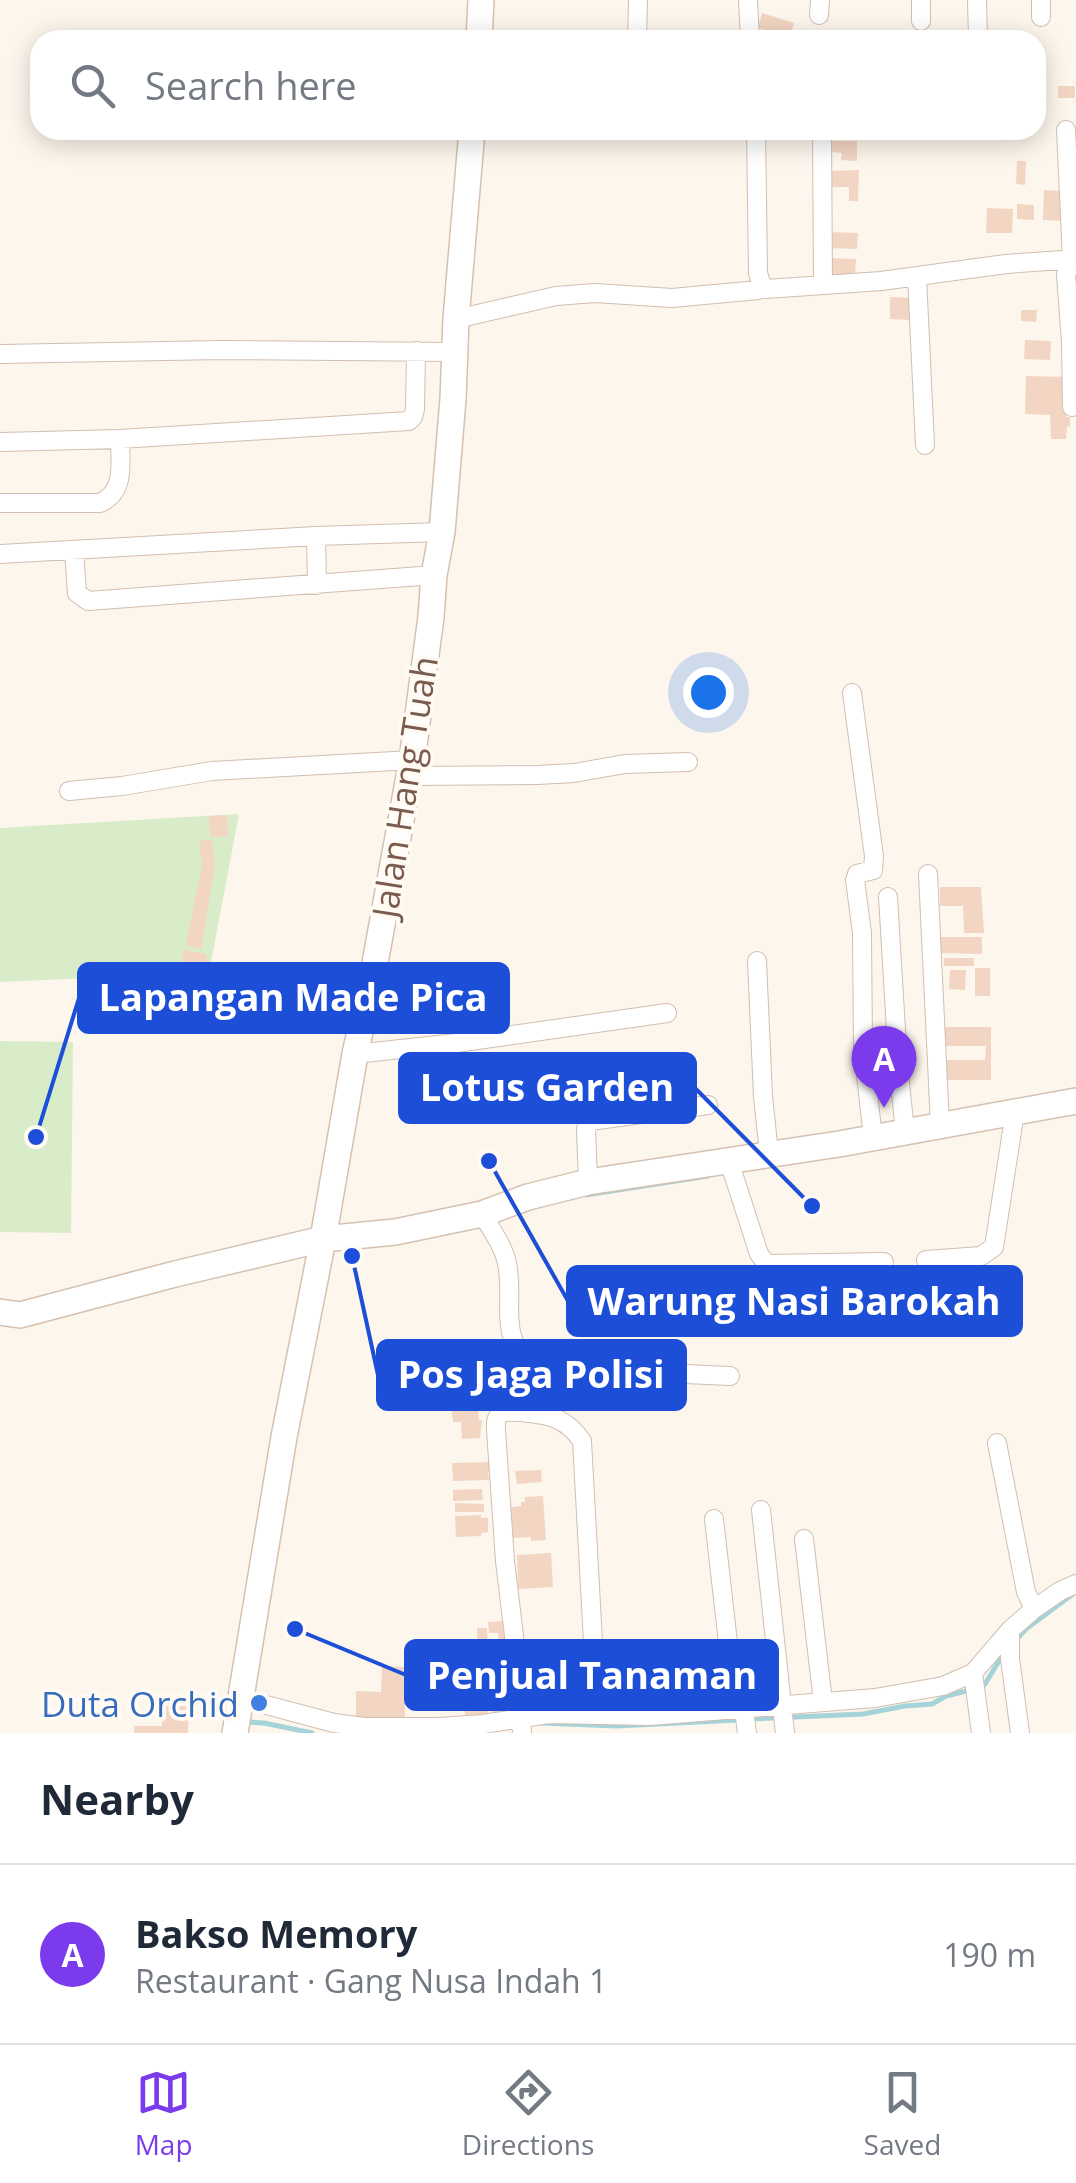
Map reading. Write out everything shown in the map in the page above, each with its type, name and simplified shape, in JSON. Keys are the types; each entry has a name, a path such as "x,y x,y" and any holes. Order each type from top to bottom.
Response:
{"main road":[{"path":"479,30 481,0"},
{"name":"Jalan Hang Tuah","path":"234,1733 284,1437 410,768 442,532 471,140"},
{"path":"0,1312 20,1314 322,1240 486,1219 554,1190 588,1182 731,1170 769,1154 940,1125 1014,1123 1076,1101"}],"street":[{"path":"638,0 638,30"},
{"path":"748,0 750,30"},
{"path":"921,0 921,21"},
{"path":"978,0 978,30"},
{"path":"1066,130 1074,260 1066,275 1072,407"},
{"path":"756,140 758,272 768,290 1074,260"},
{"path":"822,140 823,285"},
{"path":"917,277 925,445"},
{"path":"456,318 556,296 595,293 672,298 763,287"},
{"path":"0,354 221,350 454,352"},
{"path":"0,442 409,422 414,410 416,351"},
{"path":"0,503 108,500 119,482 120,438"},
{"path":"0,554 442,532"},
{"path":"316,536 317,585"},
{"path":"74,550 77,592 88,600 434,576"},
{"path":"852,692 874,856 872,870 857,874 856,880 862,933 863,1048 873,1138"},
{"path":"68,791 212,771 410,768 538,775 624,764 688,762"},
{"path":"928,874 940,1125"},
{"path":"888,897 905,1132"},
{"path":"757,961 769,1154"},
{"path":"355,1054 667,1014"},
{"path":"588,1182 586,1129 590,1121 708,1105"},
{"path":"926,1260 981,1256 994,1247 1014,1123"},
{"path":"731,1170 759,1254 767,1264 884,1262"},
{"path":"486,1219 506,1258 512,1342 530,1367 527,1413"},
{"path":"530,1367 730,1376"},
{"path":"522,1725 504,1561 496,1430 496,1419 509,1411 556,1419 575,1431 582,1441 597,1715"},
{"path":"996,1443 1026,1592 1034,1609"},
{"path":"761,1510 784,1718"},
{"path":"714,1519 733,1688 746,1721"},
{"path":"804,1539 823,1702"},
{"path":"240,1698 364,1730 522,1725 549,1714 746,1721 784,1718 823,1702 975,1684 1034,1609 1076,1584"},
{"path":"1010,1643 1020,1733"},
{"path":"975,1684 982,1733"}],"green space":[{"path":"239,814 208,978 136,976 0,982 0,828"},
{"path":"0,1041 73,1042 71,1233 0,1232"}],"building":[{"path":"762,13 794,23 792,30 758,28"},
{"path":"1058,86 1075,86 1075,98 1058,98"},
{"path":"829,141 857,141 857,161 841,160 842,153 829,152"},
{"path":"1017,161 1026,161 1025,185 1016,184"},
{"path":"859,170 858,201 849,201 849,187 827,187 828,171"},
{"path":"1044,190 1065,191 1064,221 1043,220"},
{"path":"1017,204 1034,205 1034,220 1017,219"},
{"path":"987,208 1013,209 1012,233 986,233"},
{"path":"827,232 858,233 857,249 827,248"},
{"path":"826,258 856,259 855,279 825,277"},
{"path":"890,297 913,298 912,320 890,319"},
{"path":"1021,310 1037,310 1036,322 1021,321"},
{"path":"1025,340 1051,341 1050,360 1024,359"},
{"path":"1026,376 1068,377 1066,417 1070,417 1070,427 1067,426 1066,439 1051,439 1050,415 1025,414"},
{"path":"227,815 228,836 210,837 209,816"},
{"path":"212,840 215,865 201,949 186,945 202,864 199,841"},
{"path":"940,887 981,887 984,933 964,933 963,906 940,906"},
{"path":"941,937 982,937 982,954 940,953"},
{"path":"184,950 207,954 204,974 181,971"},
{"path":"944,958 974,958 974,966 944,966"},
{"path":"975,968 990,968 990,996 975,996"},
{"path":"950,970 966,970 965,990 949,989"},
{"path":"944,1027 991,1027 991,1080 946,1080 946,1060 985,1060 986,1046 943,1046"},
{"path":"346,1249 361,1249 361,1263 345,1263"},
{"path":"478,1409 482,1420 480,1438 462,1439 461,1422 453,1422 452,1411"},
{"path":"493,1462 489,1480 453,1481 452,1463"},
{"path":"541,1470 542,1482 517,1484 515,1471"},
{"path":"482,1489 483,1500 453,1501 453,1490"},
{"path":"543,1496 546,1540 513,1538 511,1507 521,1506 525,1497"},
{"path":"455,1503 484,1504 484,1512 455,1512"},
{"path":"455,1516 488,1518 488,1532 456,1537"},
{"path":"551,1553 553,1587 518,1589 517,1555"},
{"path":"505,1621 510,1645 499,1646 498,1633 489,1633 488,1622"},
{"path":"477,1628 487,1628 488,1668 516,1668 517,1681 509,1681 508,1677 479,1679"},
{"path":"382,1666 405,1667 405,1721 356,1720 356,1691 381,1692"},
{"path":"511,1685 513,1711 492,1712 490,1686"},
{"path":"487,1701 488,1716 465,1717 464,1702"},
{"path":"163,1706 189,1706 188,1733 134,1733 134,1726 162,1726"}],"waterway":[{"path":"586,1195 708,1176"},
{"path":"1016,1640 1073,1594"},
{"path":"980,1687 1005,1651"},
{"path":"750,1719 863,1714 932,1704 970,1690"},
{"path":"541,1723 617,1726 739,1720"},
{"path":"246,1722 312,1733"}],"place":[{"name":"Bakso Memory","path":"884,1108"},
{"name":"Lapangan Made Pica","path":"36,1137"},
{"name":"Warung Nasi Barokah","path":"489,1161"},
{"name":"Lotus Garden","path":"812,1206"},
{"name":"Pos Jaga Polisi","path":"352,1256"},
{"name":"Penjual Tanaman","path":"295,1629"},
{"name":"Duta Orchid","path":"259,1703"}]}
